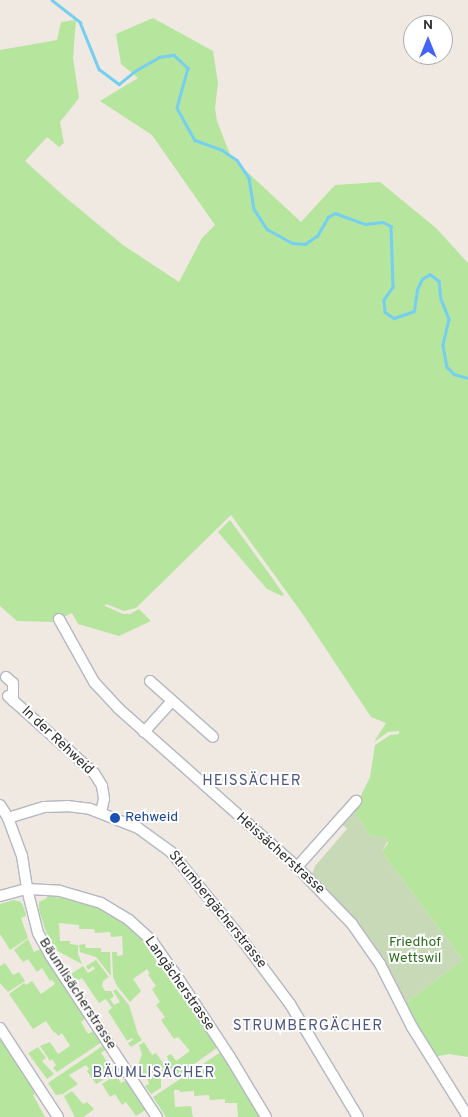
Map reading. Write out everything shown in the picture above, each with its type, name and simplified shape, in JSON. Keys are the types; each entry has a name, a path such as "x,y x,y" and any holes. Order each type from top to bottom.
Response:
{"street":[{"name":"Heissächerstrasse","path":"59,619 94,682 118,708 297,868 347,919 371,950 412,1027 468,1117"},
{"name":"In der Rehweid","path":"6,677 13,683 10,698 94,773 102,786 104,799 101,812"},
{"path":"150,681 214,737"},
{"path":"144,732 172,701"},
{"path":"297,868 356,801"},
{"name":"Bäumlisächerstrasse","path":"0,805 8,818 22,856 27,889 38,933 50,955 157,1117"},
{"name":"Strumbergächerstrasse","path":"8,818 33,809 56,806 78,807 101,812 138,828 171,852 237,933 290,1004 358,1117"},
{"name":"Langächerstrasse","path":"0,896 27,889 60,891 101,903 129,920 152,942 230,1057 266,1117"},
{"path":"0,1028 58,1117"}],"green space":[{"path":"153,18 213,51 218,83 215,108 217,121 231,157 301,222 335,185 380,182 436,228 468,263 468,1057 449,1054 434,1057 405,1003 463,960 382,852 388,843 386,838 370,836 354,810 370,777 375,745 390,735 399,734 399,731 388,732 374,742 386,723 371,717 302,613 231,515 136,608 124,611 106,604 105,606 123,614 130,614 139,609 151,621 119,636 78,624 72,613 53,622 17,621 0,606 0,50 57,40 61,22 76,20 73,58 79,98 60,122 64,143 59,147 47,137 25,161 123,245 179,282 202,238 215,225 152,135 100,101 138,78 121,64 116,34"},
{"path":"230,520 284,595 282,596 267,589 218,532"},
{"name":"Friedhof Wettswil","path":"354,810 370,836 383,837 388,840 382,852 463,960 405,1003 378,953 354,918 312,874 315,866 347,829 341,823"},
{"path":"47,896 79,900 100,908 133,929 155,953 218,1047 175,1078 167,1065 169,1063 167,1056 171,1054 176,1061 190,1051 178,1037 174,1039 161,1020 165,1017 156,1005 160,1002 152,989 156,986 148,975 150,974 147,969 133,979 141,991 130,1002 117,986 113,977 112,952 117,952 117,956 123,955 122,936 111,937 110,932 95,933 94,929 79,929 79,925 59,923 60,941 70,941 70,944 78,945 78,954 82,964 54,949 39,910 39,902 47,898"},
{"path":"14,900 21,902 24,908 26,916 21,918 28,938 10,950 0,934 0,904"},
{"path":"28,939 34,952 41,949 86,1018 81,1022 88,1034 95,1030 102,1042 57,1072 53,1068 56,1065 52,1059 50,1061 40,1046 50,1042 58,1054 70,1046 62,1033 58,1036 54,1033 46,1021 33,1029 9,994 24,983 26,985 32,981 41,994 55,984 52,980 50,981 42,968 37,972 28,959 23,962 14,950"},
{"path":"85,944 86,948 101,948 101,952 110,952 111,976 96,957 80,952 79,945"},
{"path":"96,960 109,977 103,981 102,986 105,991 111,991 114,996 110,999 114,1005 120,1002 113,991 116,989 129,1005 138,1034 142,1040 131,1047 128,1043 133,1040 132,1038 127,1041 108,1011 112,1008 106,999 99,1003 82,978 76,981 71,974 83,966 88,973 95,969 93,966 88,970 86,966"},
{"path":"5,963 13,975 19,972 25,981 8,992 0,983 0,966"},
{"path":"0,1038 22,1069 45,1117 0,1117"},
{"path":"144,1042 152,1055 156,1053 170,1073 161,1080 161,1088 151,1094 145,1086 149,1084 148,1080 137,1068 142,1054 139,1045"},
{"path":"104,1045 107,1049 101,1053 115,1073 96,1084 87,1071 89,1069 86,1065 69,1075 78,1084 63,1094 56,1095 48,1083"},
{"path":"38,1047 46,1058 42,1061 54,1074 47,1079 28,1053"},
{"path":"221,1052 260,1117 238,1117 237,1103 225,1103 225,1099 210,1100 209,1095 194,1096 194,1091 180,1092 179,1090 174,1090 175,1107 191,1106 193,1117 166,1117 153,1097"},
{"path":"116,1075 121,1083 127,1080 147,1109 136,1116 126,1102 122,1105 115,1094 110,1097 102,1084"},
{"path":"72,1091 83,1104 87,1102 94,1109 84,1117 75,1117 64,1096"}],"waterway":[{"path":"52,0 80,22 99,69 119,84 135,71 159,57 174,55 188,68 177,108 195,140 222,150 237,160 249,178 254,209 267,229 292,243 305,244 317,236 328,217 335,213 365,224 383,222 391,226 393,287 384,300 385,312 394,318 414,311 417,290 422,279 430,274 439,281 441,299 449,319 443,345 447,367 454,374 468,378"}],"place":[{"name":"Rehweid","path":"115,818"}],"district":[{"name":"HEISSÄCHER","path":"252,782"},
{"name":"STRUMBERGÄCHER","path":"308,1027"},
{"name":"BÄUMLISÄCHER","path":"154,1074"}]}
